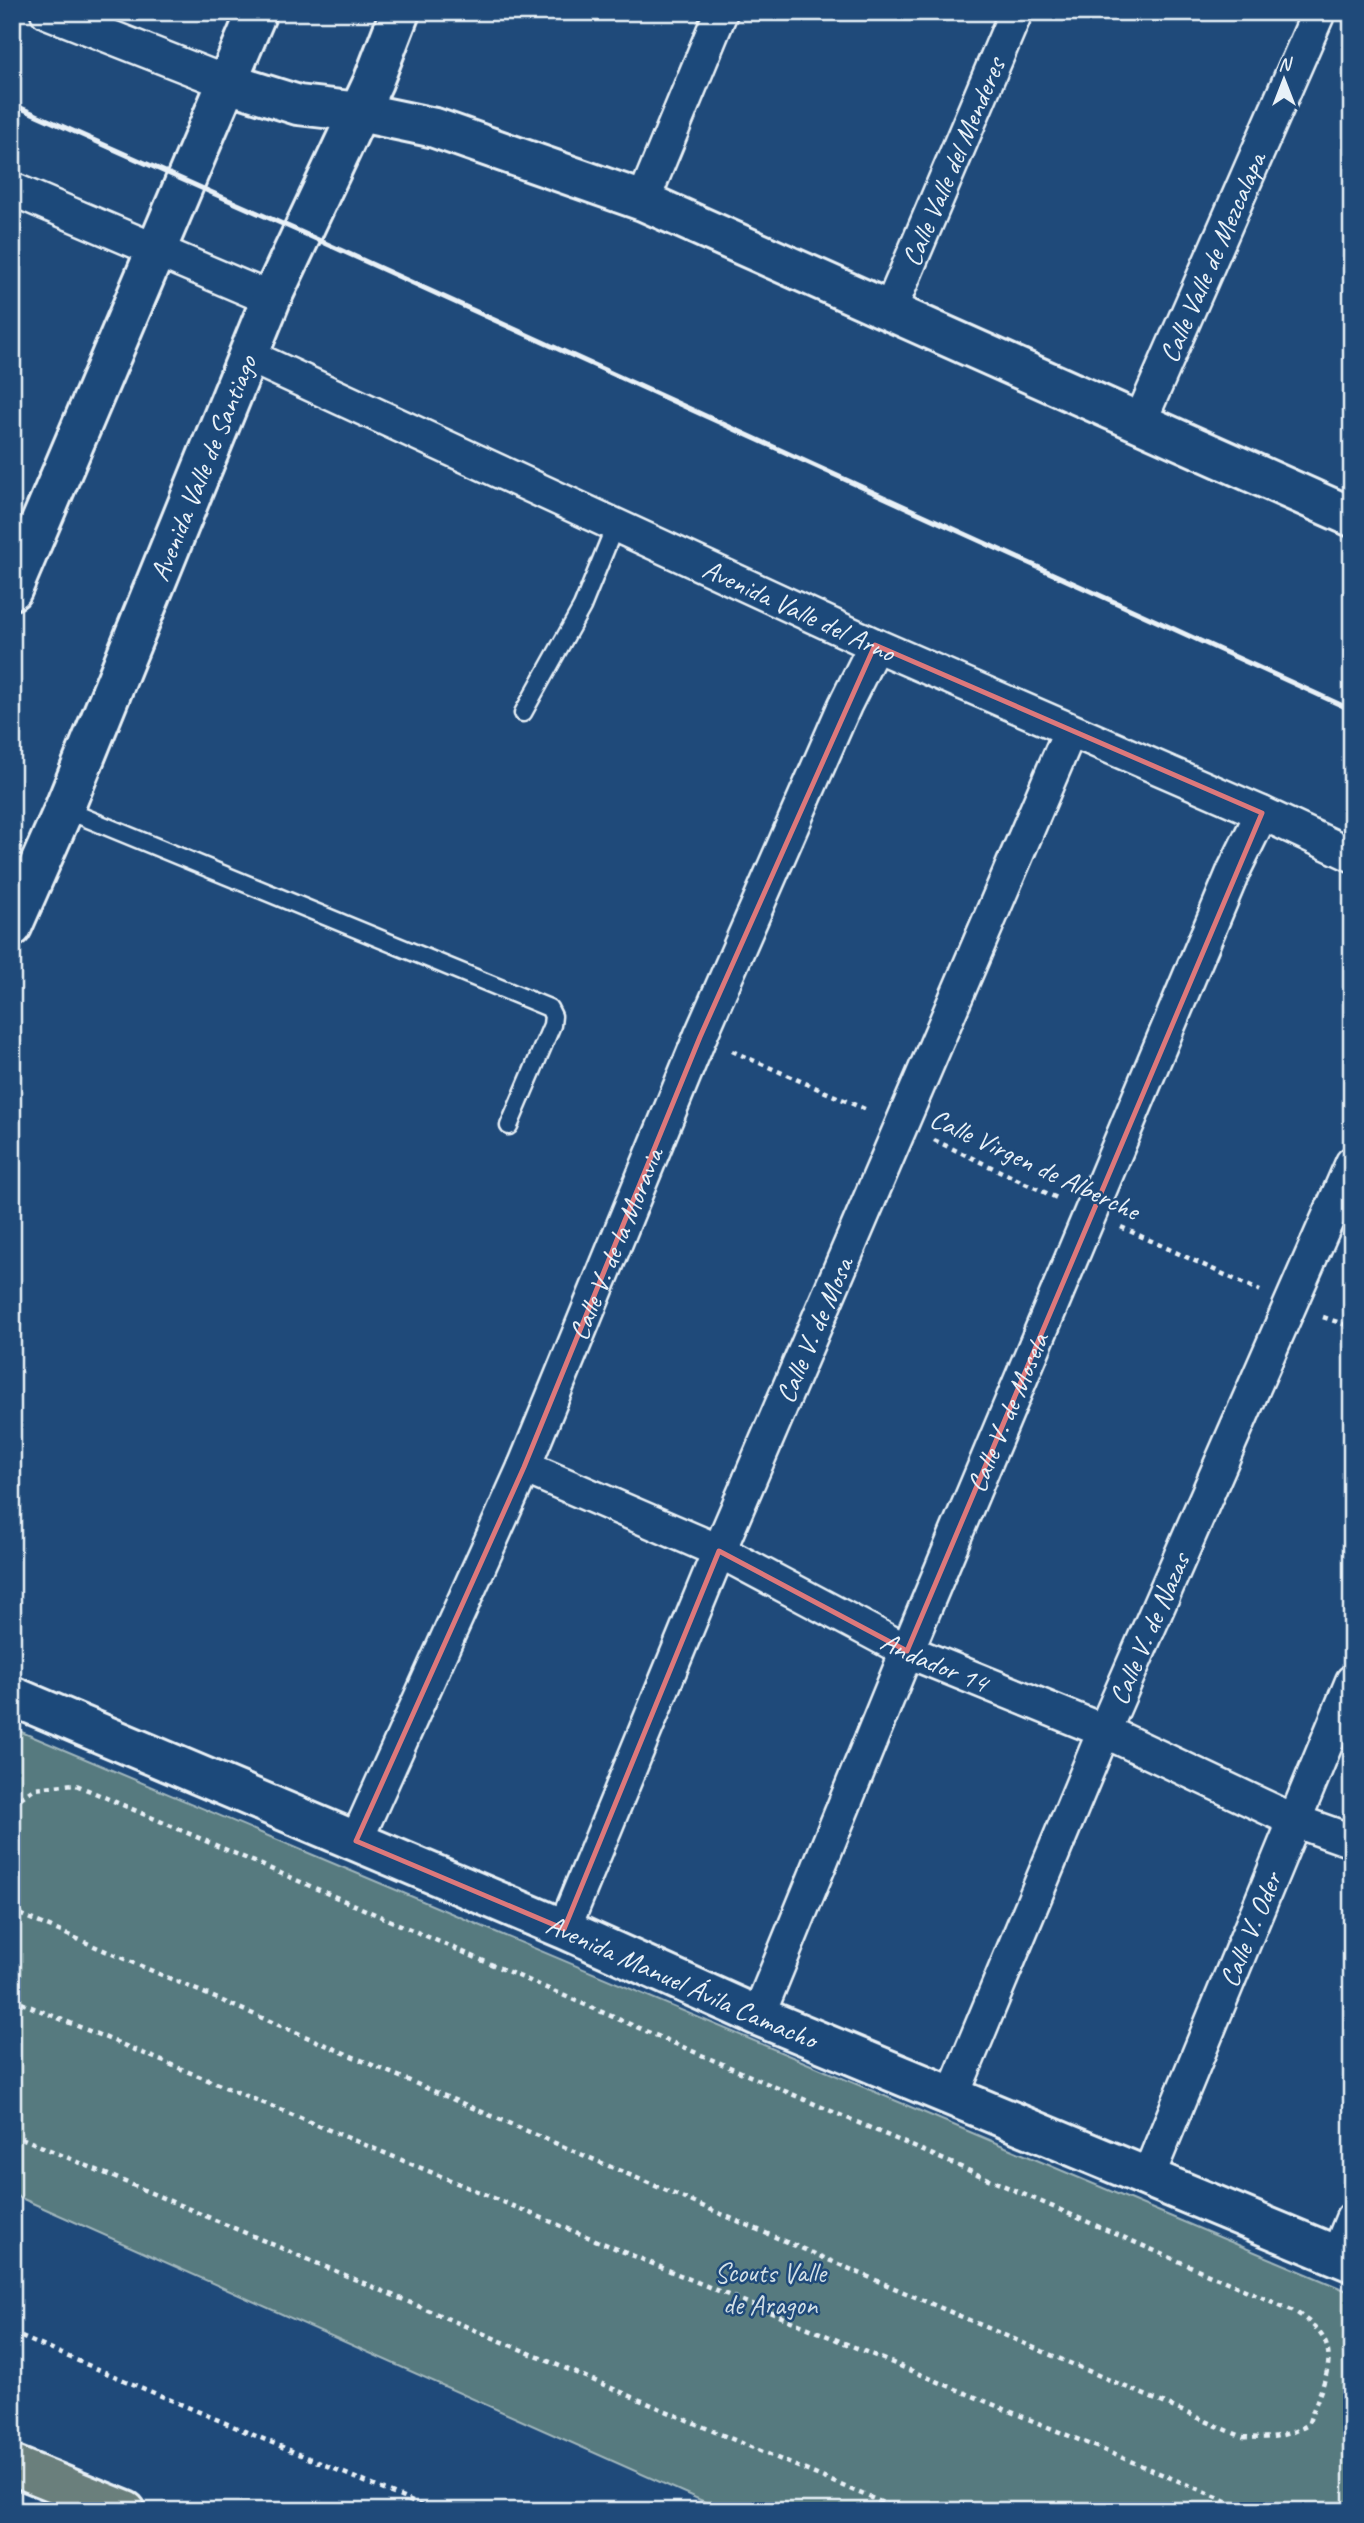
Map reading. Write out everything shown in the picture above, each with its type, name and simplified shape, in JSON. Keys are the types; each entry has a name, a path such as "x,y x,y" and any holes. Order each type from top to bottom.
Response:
{"highway":[{"path":"12,2465 126,2511"}],"street":[{"path":"47,12 228,83 298,105 359,112 435,128 643,201 1352,517"},
{"path":"12,590 257,12"},
{"name":"Avenida Valle de Santiago","path":"12,927 64,809 271,299 359,112 400,12"},
{"path":"643,201 721,12"},
{"name":"Calle Valle del Menderes","path":"890,312 1016,12"},
{"name":"Calle Valle de Mezcalapa","path":"1139,424 1319,12"},
{"path":"12,189 271,299"},
{"name":"Avenida Valle del Arno","path":"249,356 875,645 1262,813 1352,855"},
{"name":"Calle V. de la Moravia","path":"356,1841 524,1467 700,1038 845,705 875,645"},
{"name":"Calle V. de Mosa","path":"564,1929 719,1551 1070,731"},
{"name":"Calle V. de Mosela","path":"758,2016 1090,1213 1234,870 1262,813"},
{"name":"Calle V. de Nazas","path":"951,2097 1104,1731 1352,1163"},
{"name":"Andador 14","path":"524,1467 719,1551 907,1651 1104,1731 1293,1819 1352,1841"},
{"name":"Calle V. Oder","path":"1147,2179 1352,1681"},
{"name":"Avenida Manuel Ávila Camacho","path":"12,1696 564,1929 758,2016 1345,2259"},
{"path":"1345,2259 1352,2219"}],"lane":[{"path":"523,713 582,607 615,526"},
{"path":"64,809 549,1008 553,1016 552,1025 509,1126"}],"path":[{"name":"Calle Virgen de Alberche","path":"700,1038 903,1126 1291,1306 1352,1327"},
{"path":"12,1804 35,1788 74,1784 1294,2311 1315,2324 1326,2340 1331,2357 1308,2425 1288,2436 1269,2439 1243,2437 12,1911"},
{"path":"12,1999 1251,2511"},
{"path":"12,2134 902,2511"},
{"path":"12,2333 434,2511"}],"highlighted area":[{"path":"875,645 1262,813 907,1651 719,1551 564,1929 356,1841 524,1467 700,1037"}],"green space":[{"name":"Scouts Valle de Aragon","path":"12,1728 1352,2293 1352,2511 725,2511 12,2194"}],"railway":[{"path":"12,104 303,233 1352,710"}]}
